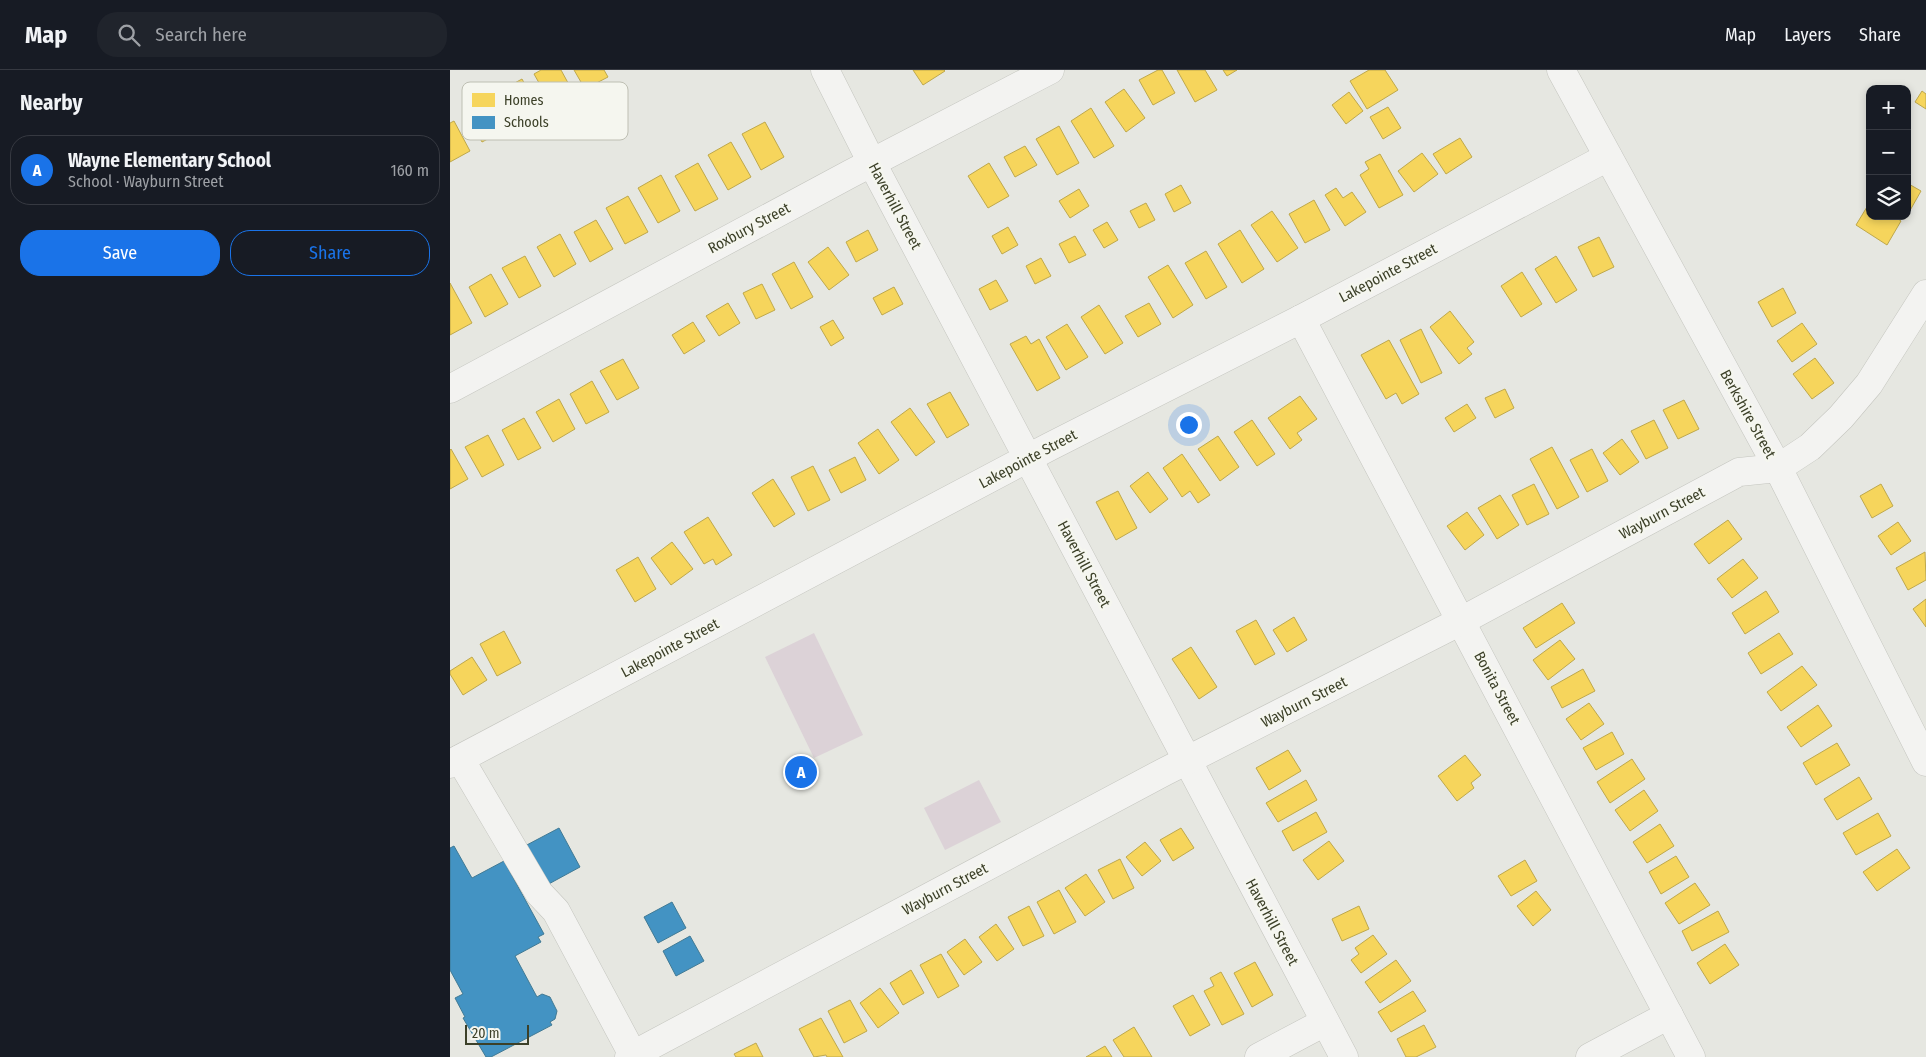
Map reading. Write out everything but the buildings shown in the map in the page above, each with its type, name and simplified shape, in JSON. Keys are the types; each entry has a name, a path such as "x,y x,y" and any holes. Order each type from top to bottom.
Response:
{"street":[{"name":"Haverhill Street","path":"825,70 872,163 1344,1057"},
{"name":"Roxbury Street","path":"450,389 1050,70"},
{"name":"Berkshire Street","path":"1561,70 1778,468 1926,762"},
{"name":"Lakepointe Street","path":"455,762 1028,458 1302,319 1608,157"},
{"name":"Wayburn Street","path":"631,1056 1188,761 1461,621 1739,472 1778,468 1810,447 1841,417 1864,390 1895,345 1926,294"},
{"name":"Bonita Street","path":"1302,319 1691,1057"},
{"path":"455,762 539,893 556,911 631,1056"},
{"path":"1590,1057 1669,1015"},
{"path":"1259,1057 1325,1022"}],"shaded area":[{"path":"814,633 863,735 814,758 765,657"},
{"path":"979,780 1001,822 945,850 924,808"}],"place":[{"name":"Wayne Elementary School","path":"801,772"}]}
